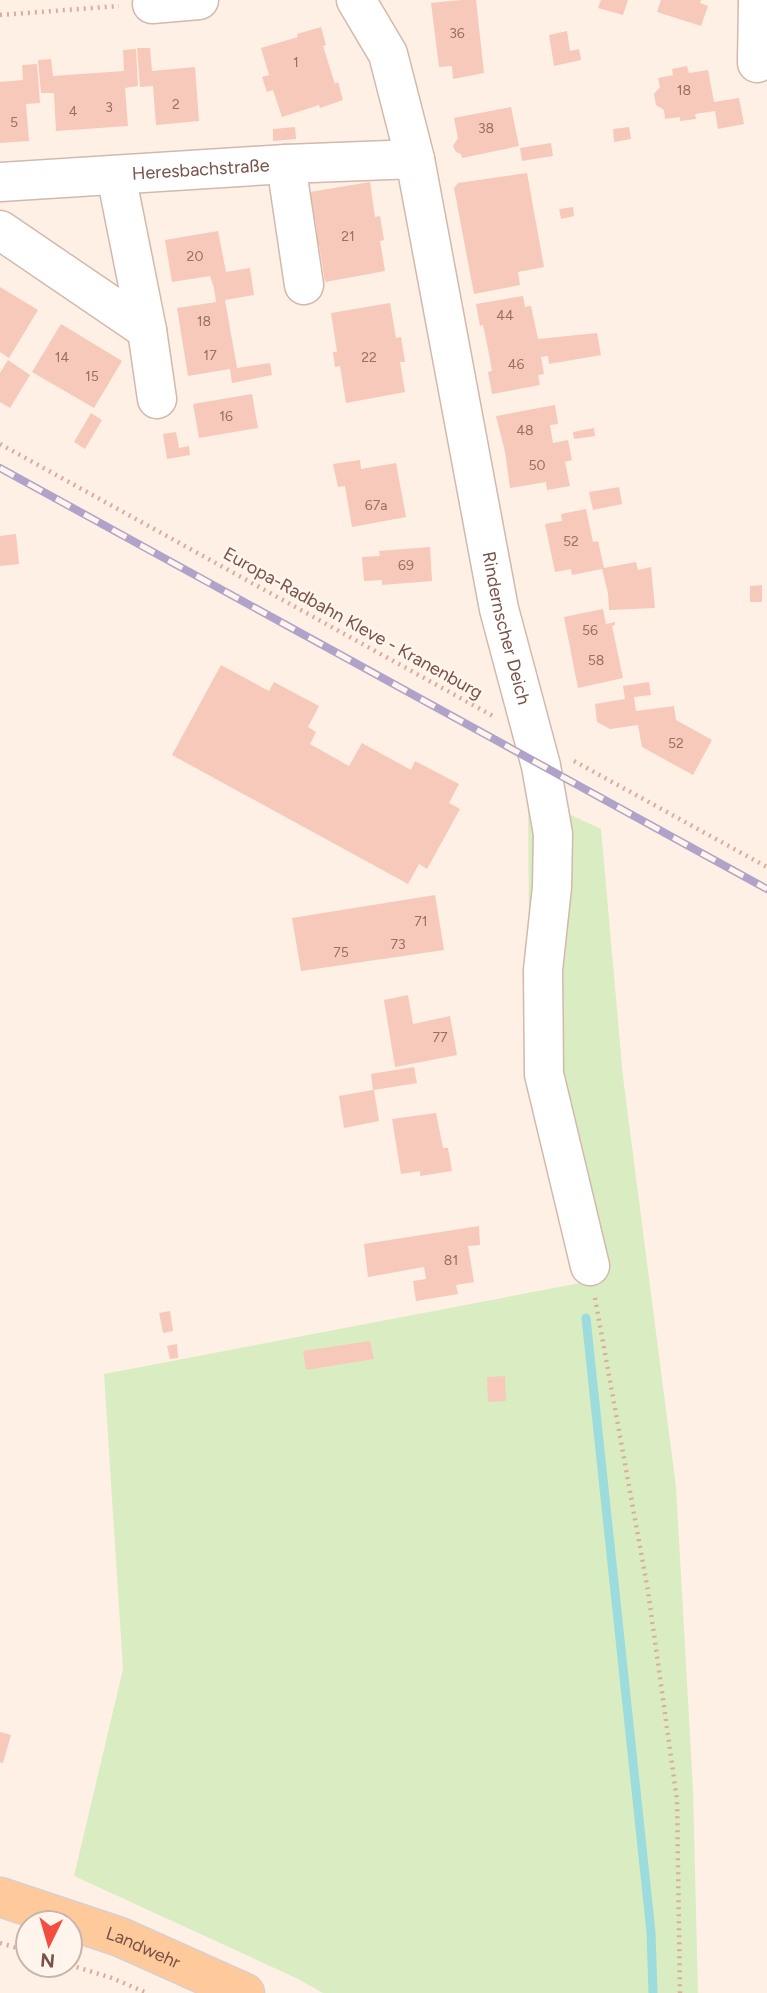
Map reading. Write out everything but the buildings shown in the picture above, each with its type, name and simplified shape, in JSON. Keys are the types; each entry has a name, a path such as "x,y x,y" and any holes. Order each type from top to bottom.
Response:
{"main road":[{"name":"Landwehr","path":"0,1897 120,1937 244,1993"}],"street":[{"path":"152,4 199,0"},
{"name":"Rindernscher Deich","path":"356,0 388,54 415,159 499,609 536,740 553,834 552,887 543,970 544,1074 590,1266"},
{"path":"757,63 758,0"},
{"name":"Heresbachstraße","path":"0,182 286,164 415,159"},
{"name":"Heresbachstraße","path":"286,164 304,285"},
{"name":"Heresbachstraße","path":"116,175 147,330 157,399"},
{"path":"0,230 147,330"}],"path":[{"path":"0,15 152,4"},
{"name":"Europa-Radbahn Kleve - Kranenburg","path":"0,444 767,867"},
{"path":"590,1266 648,1591 677,1800 680,1993"},
{"path":"84,1969 147,1993"}],"green space":[{"path":"528,795 601,829 623,1077 676,1487 693,1789 698,1993 323,1993 74,1876 123,1669 104,1374 580,1283 530,1075"}],"waterway":[{"path":"586,1318 651,1932 653,1993"}],"railway":[{"path":"0,468 767,889"}]}
